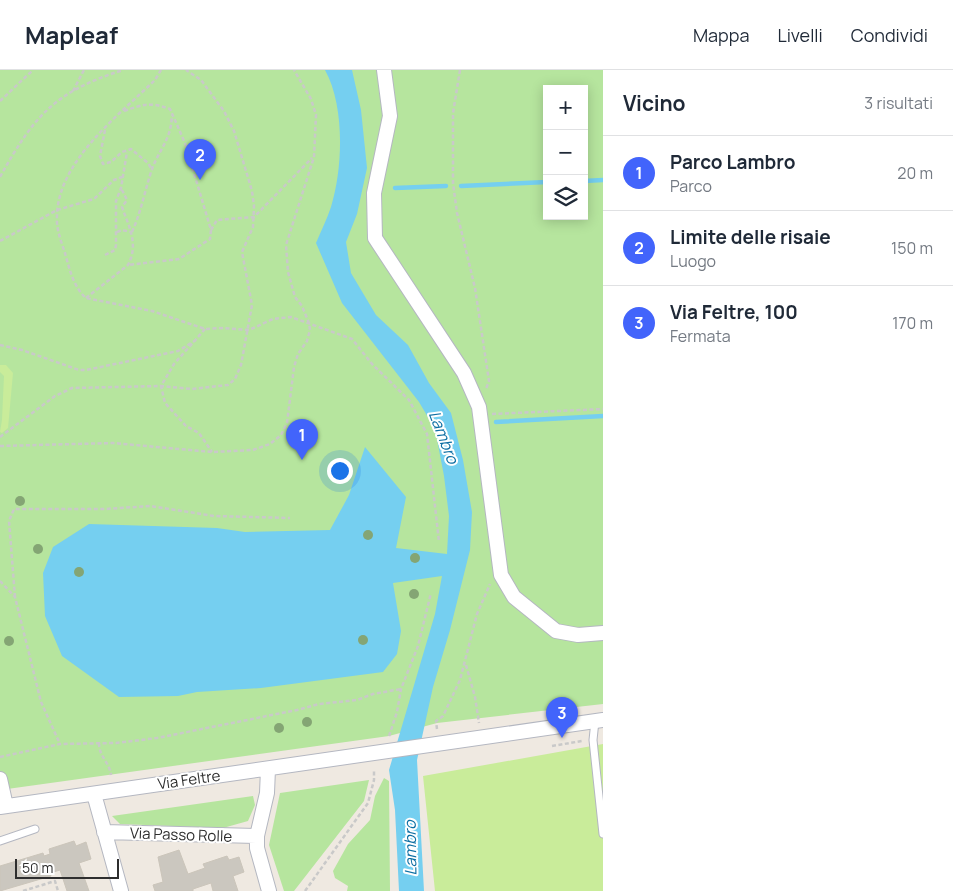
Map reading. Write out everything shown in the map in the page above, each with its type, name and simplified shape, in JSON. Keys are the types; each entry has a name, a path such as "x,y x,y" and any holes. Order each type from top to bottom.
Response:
{"street":[{"path":"384,70 390,116 374,193 375,238 464,373 479,411 500,569 514,597 556,631 578,635 603,633"},
{"name":"Via Feltre","path":"3,807 599,721"},
{"path":"268,769 267,793 257,836 258,856 268,891"},
{"path":"0,780 3,807"},
{"path":"94,794 121,891"},
{"name":"Via Passo Rolle","path":"104,832 257,836"}],"lane":[{"path":"599,721 593,740 603,834"},
{"path":"0,841 35,829"}],"path":[{"path":"0,101 33,70"},
{"path":"72,91 84,70"},
{"path":"0,177 23,137 37,118 53,104 72,91 123,70"},
{"path":"160,70 155,80 105,128 75,161 57,210 57,227 67,262 80,292 86,298 152,311 205,329 249,330 273,319 291,317 352,339 372,364 409,400 427,434 439,542"},
{"path":"0,437 55,396 72,388 161,386 192,389 228,384 235,379 241,365 252,306 242,252 253,228 252,191 234,130 212,93 201,80 186,70"},
{"path":"0,446 113,443 212,452 253,450 270,444 280,435 287,423 294,367 298,354 307,341 310,323 302,306 295,297 288,272 286,244 314,157 316,115 311,100 294,70"},
{"path":"460,70 453,114 453,183 457,213 475,288 489,380 479,411 603,409"},
{"path":"86,298 128,265 179,259 210,239 211,230 185,142 170,110 155,104 143,104 122,112"},
{"path":"132,233 140,215 155,160 171,131 172,114"},
{"path":"105,128 100,156 103,164 111,162 122,152 127,152 130,149 135,150 141,160 148,163 152,170"},
{"path":"105,255 115,250 117,232 116,200 121,188 127,152"},
{"path":"211,230 217,220 254,217 314,157"},
{"path":"148,163 155,160"},
{"path":"0,240 57,210 94,199 114,180 122,178"},
{"path":"121,188 127,200 122,207 132,233 134,246 128,265"},
{"path":"117,232 127,230 132,233"},
{"path":"205,329 174,364 161,386 166,403 186,426 199,433 212,452"},
{"path":"0,345 22,350 79,370 86,370 178,351 196,340"},
{"path":"60,744 41,702 15,597 9,521 14,509 105,509 150,506 214,516 290,518"},
{"path":"437,729 436,720 443,716 447,710 466,664 477,614 490,584 500,569"},
{"path":"0,581 15,597"},
{"path":"379,752 389,736 397,712 401,689 418,646 430,593"},
{"path":"466,664 475,697 479,723"},
{"path":"0,757 60,744 158,738 298,710 319,704 357,700 373,694 401,689"},
{"path":"552,746 582,741"},
{"path":"99,743 99,753 110,766 111,775"},
{"path":"305,891 368,803 374,780 374,771"},
{"path":"23,891 55,881 58,891"}],"green space":[{"path":"0,70 603,70 603,704 437,723 389,736 0,790"},
{"path":"0,365 6,365 13,373 8,428 2,433 0,432 4,376 0,372"},
{"path":"603,744 603,891 435,891 423,776"},
{"path":"384,778 389,781 390,891 347,891 348,886 335,878 333,871 348,844 370,820 375,796"},
{"path":"369,780 364,801 294,891 284,891 269,845 280,793"},
{"path":"253,796 255,805 248,821 223,828 120,824 112,816"}],"water":[{"name":"Lambro","path":"325,70 352,70 361,110 367,168 357,214 346,242 351,273 376,315 408,345 429,383 451,413 463,460 472,512 470,550 450,630 433,687 417,760 424,891 399,891 395,810 389,770 435,614 442,576 393,583 401,631 397,654 383,672 261,688 197,692 178,696 119,697 62,656 45,616 43,573 53,547 89,524 217,528 245,532 330,530 349,495 365,447 406,497 396,548 447,554 449,516 435,429 419,402 342,303 316,243 331,207 340,156 339,119 336,101"}],"building":[{"path":"74,841 76,846 86,842 91,859 79,863 89,891 67,891 60,870 50,873 51,876 0,891 0,866 43,853 44,856 50,854 49,849"},
{"path":"179,850 188,874 205,868 203,864 227,856 229,860 239,857 244,872 233,876 238,891 213,891 211,883 193,889 193,891 155,891 153,885 163,882 158,857"}],"waterway":[{"path":"588,181 603,180"},
{"path":"461,186 543,182"},
{"path":"395,188 446,186"},
{"path":"496,422 603,416"}],"place":[{"name":"Limite delle risaie","path":"200,180"},
{"name":"Parco Lambro","path":"302,460"},
{"name":"Via Feltre, 100","path":"562,738"}]}
